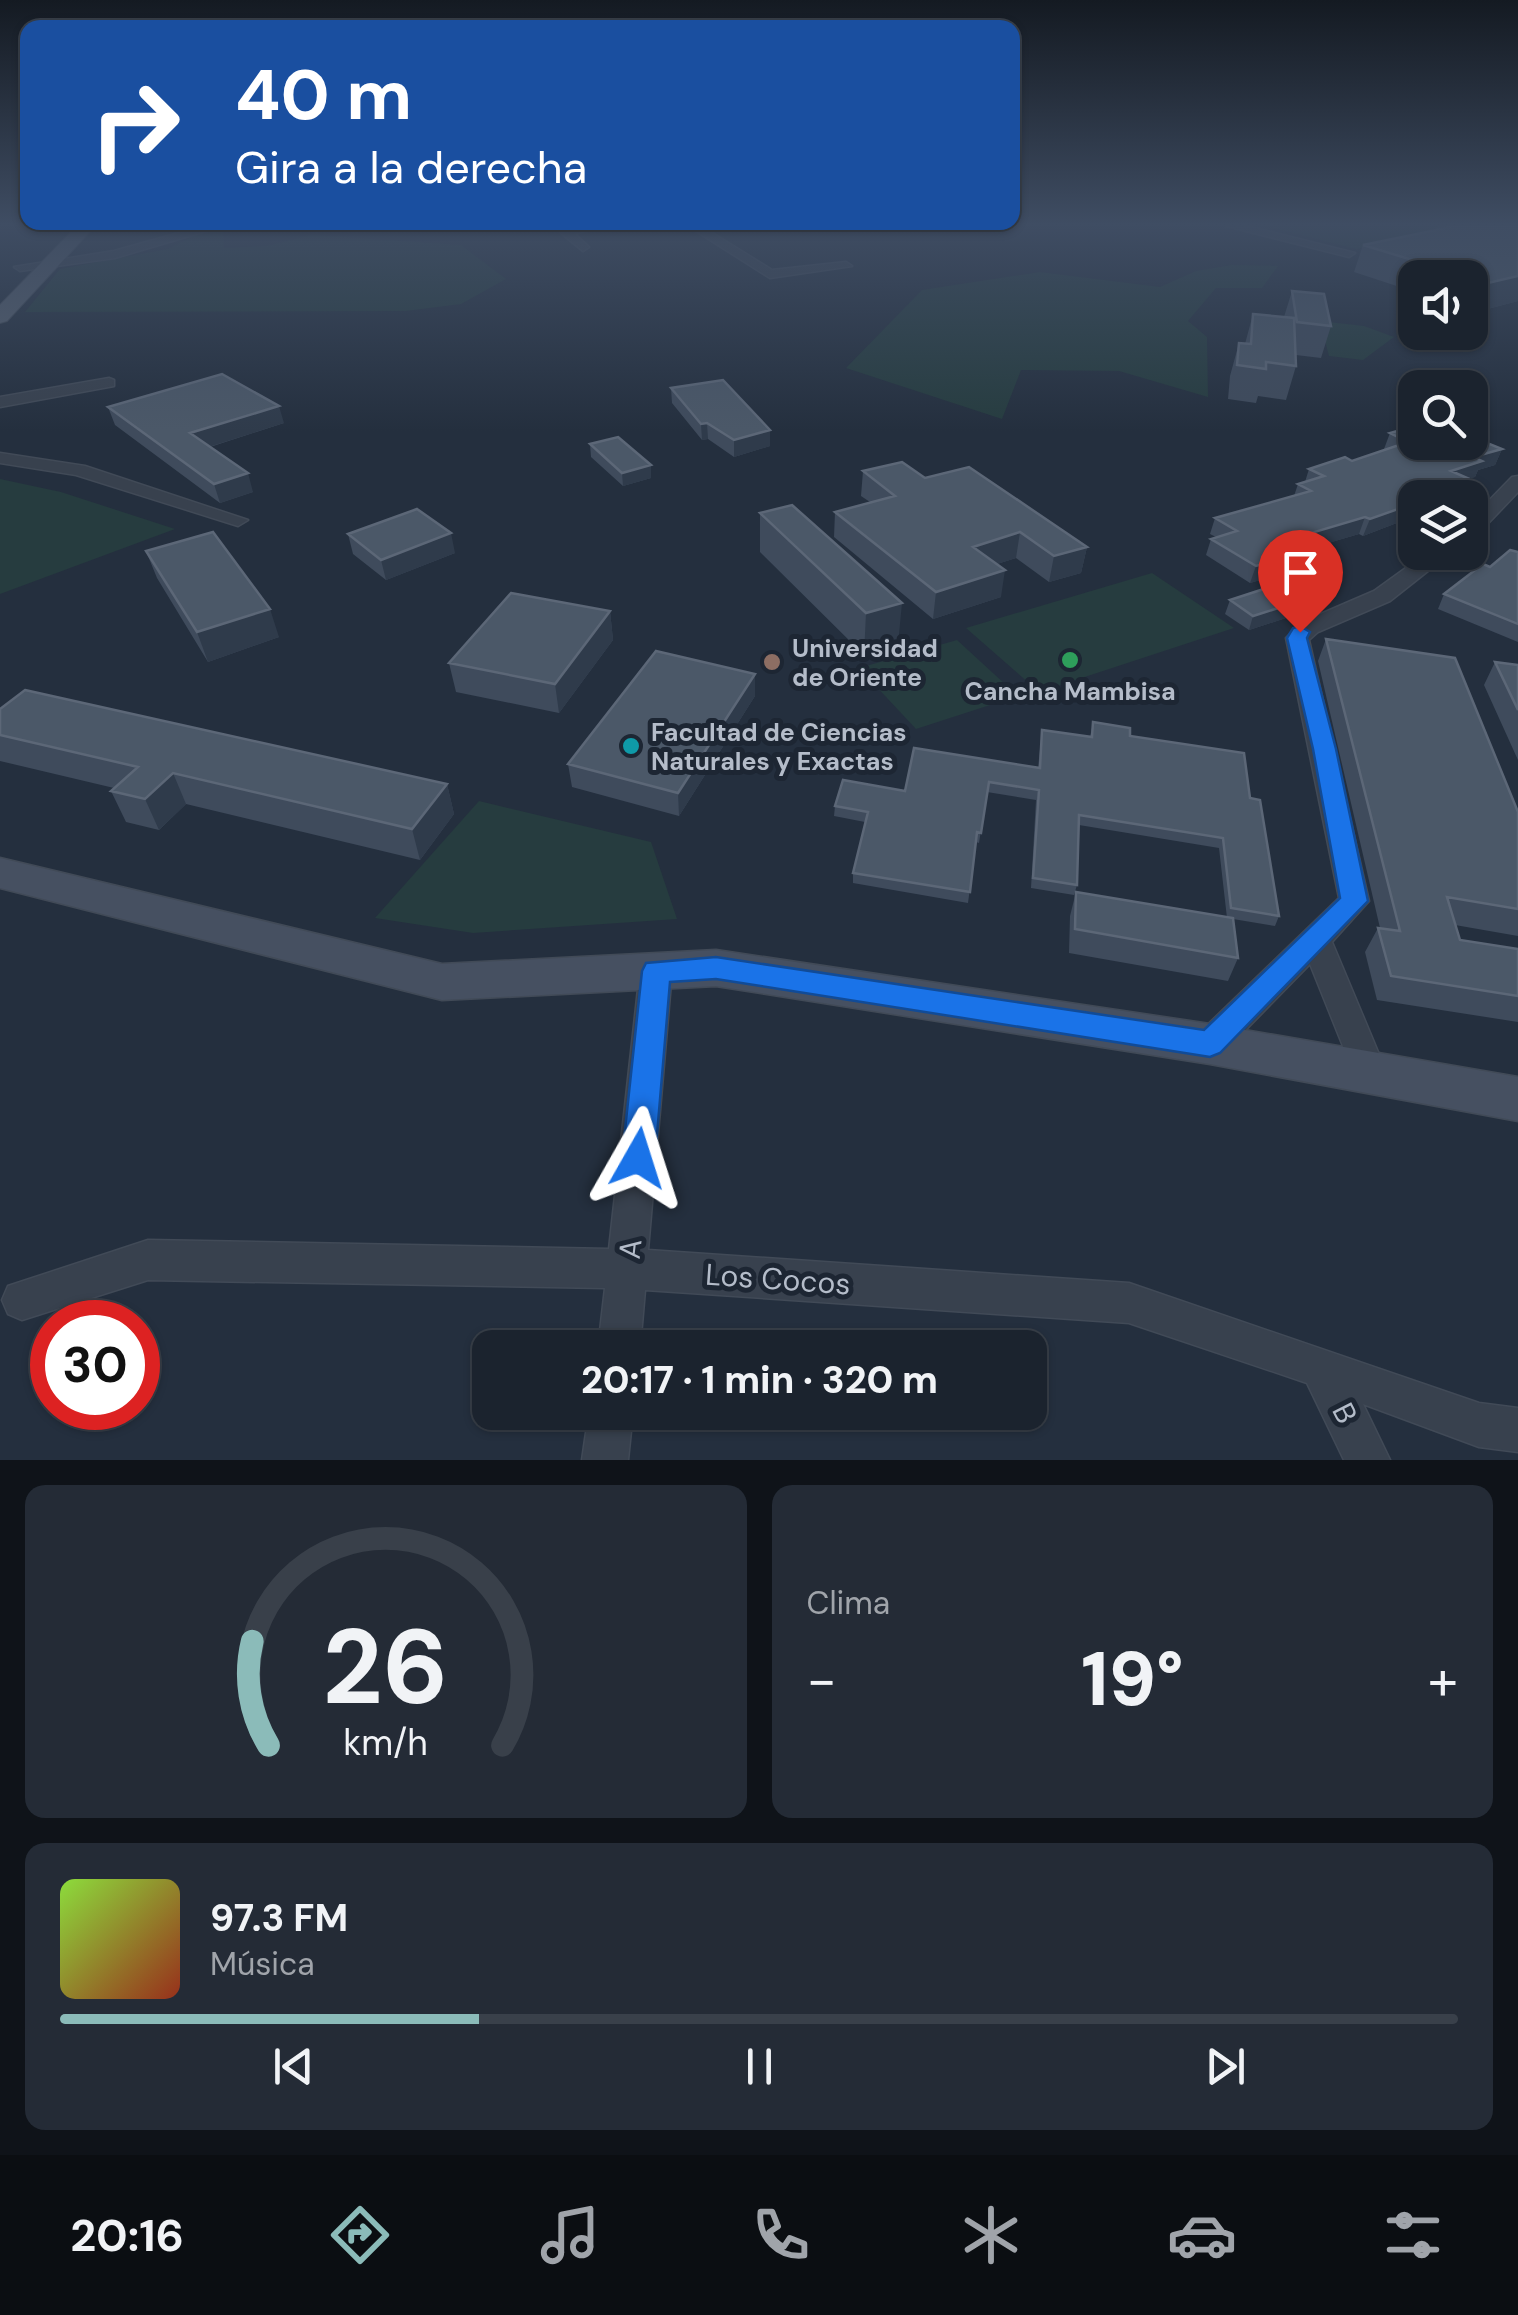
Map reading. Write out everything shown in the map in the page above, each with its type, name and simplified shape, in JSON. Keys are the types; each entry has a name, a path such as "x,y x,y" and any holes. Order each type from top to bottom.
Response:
{"main road":[{"path":"0,316 21,294"},
{"path":"0,873 442,982 716,968 1210,1044 1517,1101"}],"street":[{"path":"0,402 109,382"},
{"path":"0,458 79,470 238,520"},
{"path":"1488,513 1518,482"},
{"path":"1210,1044 1317,942 1354,901 1297,638 1310,627 1382,596 1417,570"},
{"path":"1317,942 1368,1071"},
{"name":"A","path":"620,1330 656,971"},
{"name":"Los Cocos","path":"22,1300 148,1260 628,1269 1129,1303 1321,1366 1479,1425 1518,1430"},
{"name":"B","path":"1321,1366 1368,1460"},
{"path":"605,1460 609,1430"}],"green space":[{"path":"40,294 479,294 461,304 406,311 25,312"},
{"path":"918,294 1211,294 1188,321 1207,337 1208,397 1119,371 1021,370 1002,419 846,368"},
{"path":"1320,321 1364,326 1394,337 1363,360 1329,356"},
{"path":"0,479 61,492 175,529 0,594"},
{"name":"Cancha Mambisa","path":"1152,573 1234,628 1039,692 966,628"},
{"path":"957,640 1018,696 916,729 859,668"},
{"path":"479,801 651,842 677,919 473,933 375,918"}],"building":[{"path":"1293,294 1324,294 1331,326 1297,322"},
{"path":"1253,314 1294,318 1296,366 1266,362 1266,369 1237,365 1239,343 1251,344"},
{"path":"222,374 279,406 190,433 248,473 214,484 108,407"},
{"path":"723,380 770,430 734,440 707,423 701,424 671,388"},
{"path":"618,437 651,465 622,473 590,444"},
{"path":"1488,443 1502,449 1488,453"},
{"path":"1398,445 1398,460 1482,461 1451,471 1467,478 1461,480 1398,480 1398,509 1294,538 1313,549 1256,566 1211,539 1237,531 1215,518 1311,491 1298,484 1324,476 1309,469 1345,457 1352,461"},
{"path":"902,462 925,478 969,467 1087,547 1054,556 1020,532 973,547 1005,570 936,592 835,512 895,496 863,471"},
{"path":"792,505 902,603 866,613 760,513"},
{"path":"417,509 451,533 381,560 348,534"},
{"path":"213,532 270,609 197,632 146,551"},
{"path":"1510,550 1518,552 1518,624 1444,594 1475,570 1490,567"},
{"path":"1270,587 1294,603 1253,616 1230,600"},
{"path":"511,593 610,611 555,684 449,663"},
{"path":"1326,639 1455,658 1518,812 1518,909 1447,897 1460,940 1518,949 1518,996 1391,976 1378,928 1400,931"},
{"path":"656,651 755,674 678,793 568,764"},
{"path":"1495,662 1518,665 1518,710"},
{"path":"25,690 447,784 412,829 173,773 145,799 111,791 138,767 0,735 0,709"},
{"path":"1093,722 1130,728 1130,736 1244,753 1250,798 1260,800 1279,916 1231,908 1223,838 1079,815 1077,885 1033,878 1039,790 989,782 981,833 977,832 970,892 853,873 868,812 835,806 843,780 905,791 914,748 1040,768 1042,730 1092,737"},
{"path":"1076,892 1233,918 1238,958 1075,929"}],"place":[{"name":"Cancha Mambisa","path":"1070,660"},
{"name":"Universidad de Oriente","path":"772,662"},
{"name":"Facultad de Ciencias Naturales y Exactas","path":"631,746"}],"route":[{"path":"638,1158 656,971 716,968 867,988 1210,1044 1317,942 1354,901 1297,638 1300,632"}]}
